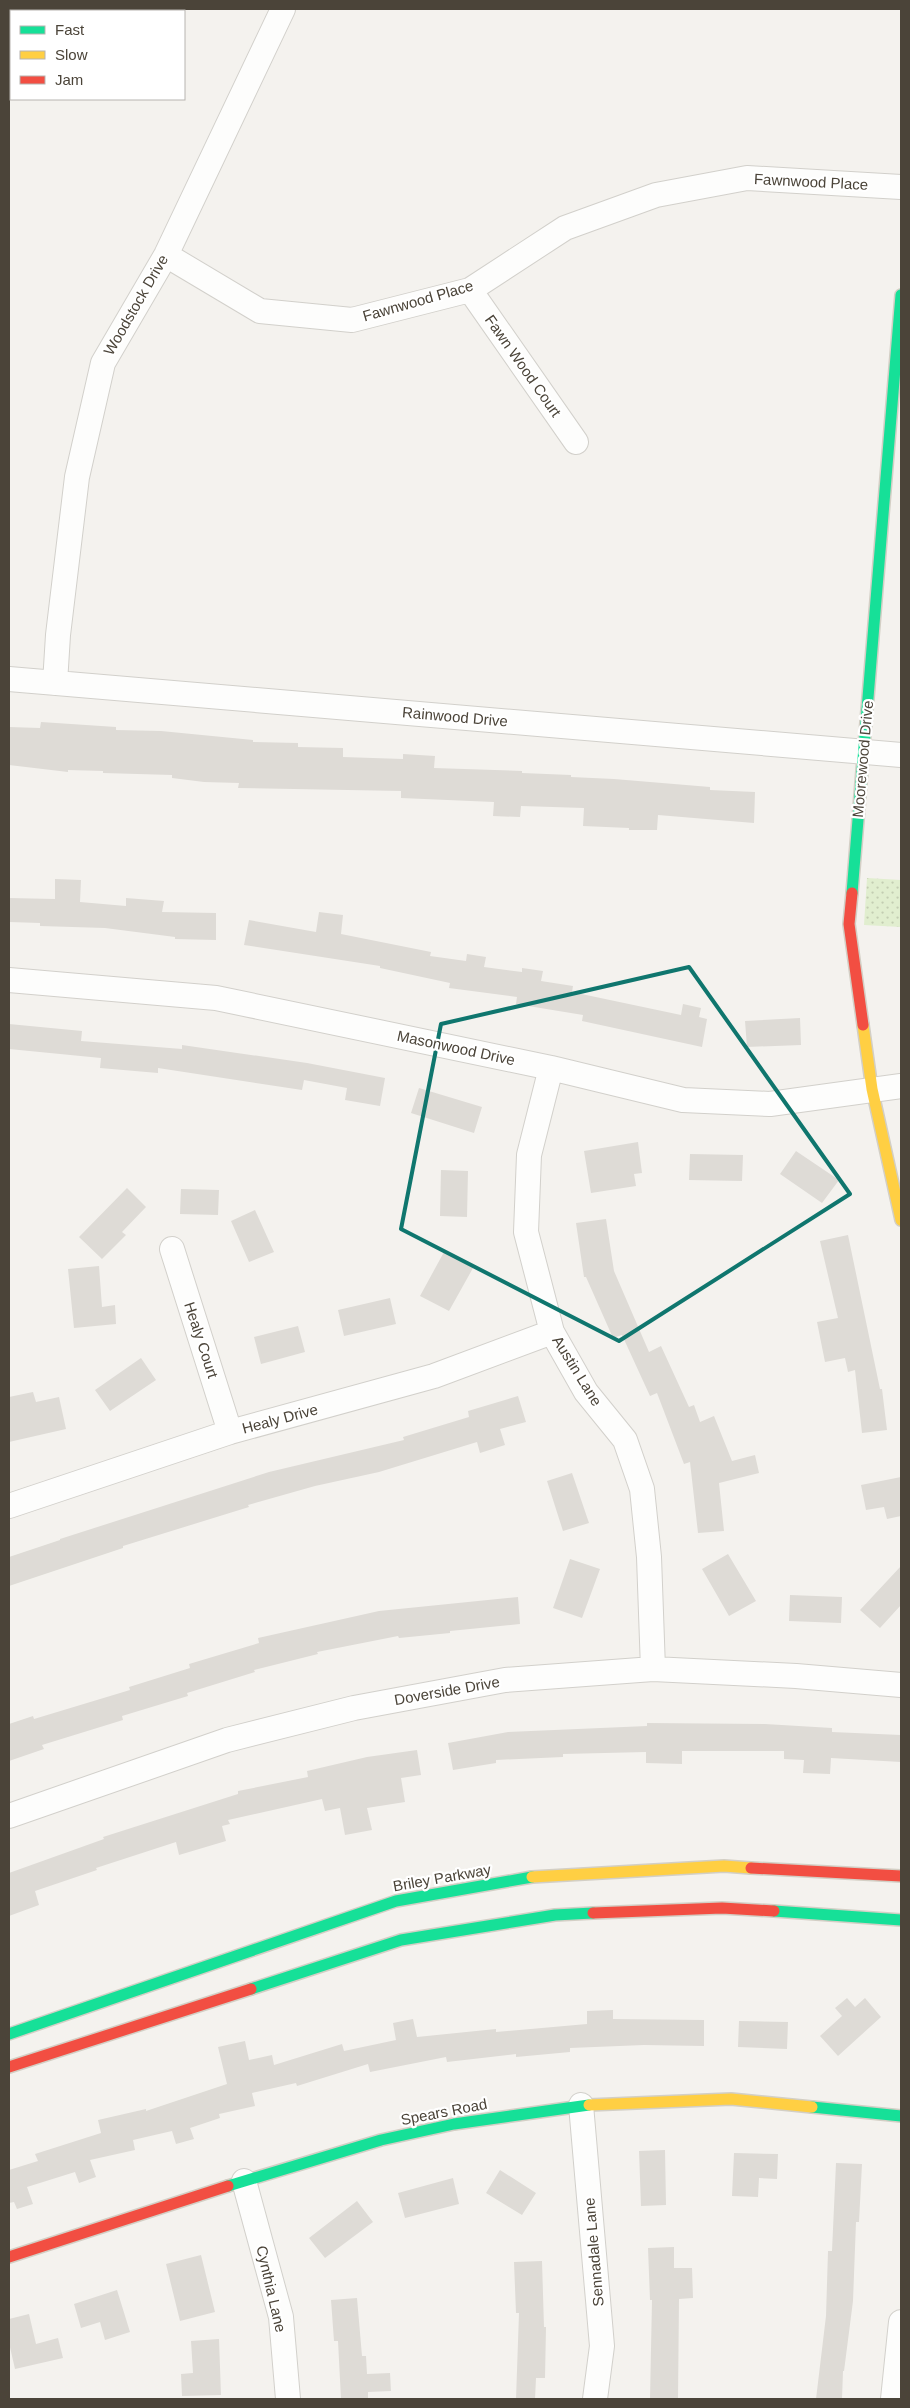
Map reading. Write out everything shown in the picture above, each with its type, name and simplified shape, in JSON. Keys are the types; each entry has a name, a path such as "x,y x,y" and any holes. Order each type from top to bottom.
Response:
{"main road":[{"name":"Moorewood Drive","path":"901,295 849,924 872,1089 901,1220"},
{"name":"Briley Parkway","path":"9,2034 396,1901 546,1875 724,1866 897,1876"},
{"path":"9,2067 401,1940 555,1914 722,1908 896,1920"},
{"name":"Spears Road","path":"9,2257 244,2181 381,2140 444,2126 581,2105 731,2099 901,2116"}],"street":[{"name":"Woodstock Drive","path":"55,683 58,635 77,477 103,362 166,255 283,9"},
{"name":"Fawnwood Place","path":"166,255 260,311 352,320 470,290 565,228 656,195 747,178 901,187"},
{"name":"Fawn Wood Court","path":"470,290 576,442"},
{"name":"Rainwood Drive","path":"9,679 901,755"},
{"name":"Masonwood Drive","path":"9,980 216,998 551,1068 683,1100 770,1104 901,1086"},
{"name":"Austin Lane","path":"551,1068 529,1155 526,1232 552,1332 586,1392 625,1440 642,1489 649,1557 653,1669"},
{"name":"Healy Court","path":"172,1248 230,1432"},
{"name":"Healy Drive","path":"9,1506 230,1432 434,1376 552,1332"},
{"name":"Doverside Drive","path":"9,1816 228,1740 354,1708 505,1680 653,1669 796,1676 901,1685"},
{"name":"Sennadale Lane","path":"581,2105 602,2346 596,2399"},
{"name":"Cynthia Lane","path":"244,2181 281,2317 288,2399"},
{"path":"893,2399 901,2322"}],"highlighted area":[{"path":"689,967 850,1194 619,1341 401,1229 441,1024"}],"green space":[{"path":"867,878 901,880 901,927 864,925"}],"building":[{"path":"41,722 116,727 116,730 161,731 253,740 253,742 298,743 298,747 343,748 343,757 403,759 403,754 435,756 434,768 522,771 522,773 571,775 571,777 710,787 710,790 755,792 754,823 658,815 657,830 629,830 629,828 583,826 584,808 521,806 520,817 493,816 494,802 401,798 401,791 238,788 239,783 204,782 172,778 172,775 103,773 103,771 68,770 68,772 9,765 9,727 40,728"},
{"path":"55,879 81,880 80,902 126,906 126,898 164,901 162,912 216,913 216,940 175,939 175,937 105,928 40,926 40,923 9,922 9,898 55,899"},
{"path":"319,912 343,915 341,934 431,952 430,956 466,961 467,954 486,957 484,967 522,972 522,968 543,971 541,981 573,986 572,992 681,1015 683,1004 701,1008 699,1017 707,1019 702,1047 582,1021 583,1015 516,1004 517,997 449,988 450,983 380,968 380,966 244,945 249,920 316,932"},
{"path":"800,1018 801,1045 747,1047 745,1021"},
{"path":"9,1024 82,1031 81,1041 182,1049 182,1045 307,1063 385,1078 380,1106 345,1100 347,1088 304,1080 302,1090 158,1068 158,1073 100,1068 101,1058 9,1049"},
{"path":"419,1088 482,1107 474,1133 411,1113"},
{"path":"638,1142 642,1173 634,1174 636,1186 591,1193 584,1151"},
{"path":"796,1151 839,1180 822,1203 780,1174"},
{"path":"690,1154 743,1155 742,1181 689,1180"},
{"path":"441,1170 468,1171 467,1217 440,1216"},
{"path":"127,1188 146,1207 122,1232 126,1235 102,1259 79,1237"},
{"path":"181,1189 219,1190 218,1215 180,1214"},
{"path":"255,1210 274,1252 249,1262 231,1221"},
{"path":"606,1219 614,1271 649,1352 661,1346 689,1407 694,1405 700,1422 714,1416 732,1461 755,1455 759,1473 719,1483 724,1531 698,1533 690,1462 684,1464 657,1393 650,1396 622,1335 613,1338 586,1277 584,1277 576,1223"},
{"path":"848,1235 880,1389 882,1389 887,1430 862,1433 855,1370 848,1372 845,1358 825,1362 817,1322 838,1318 820,1241"},
{"path":"444,1252 473,1268 449,1311 420,1296"},
{"path":"99,1266 102,1307 115,1305 116,1324 74,1328 68,1269"},
{"path":"390,1298 396,1324 344,1336 338,1310"},
{"path":"298,1326 305,1352 261,1364 254,1337"},
{"path":"141,1358 156,1380 110,1411 95,1390"},
{"path":"33,1392 36,1402 59,1397 66,1429 9,1442 9,1397"},
{"path":"518,1396 526,1422 500,1429 505,1445 480,1453 477,1442 379,1472 315,1486 248,1505 249,1507 123,1546 123,1548 9,1586 9,1557 269,1472 404,1440 403,1437 469,1417 468,1411"},
{"path":"572,1473 589,1523 563,1531 547,1481"},
{"path":"901,1477 901,1516 887,1519 884,1507 866,1510 861,1485"},
{"path":"728,1554 756,1601 729,1616 702,1569"},
{"path":"570,1559 600,1569 582,1618 553,1608"},
{"path":"901,1566 901,1605 880,1628 860,1610"},
{"path":"790,1595 842,1597 841,1623 789,1621"},
{"path":"518,1597 520,1624 450,1631 450,1633 399,1638 398,1636 317,1652 318,1654 254,1670 255,1672 187,1693 188,1696 122,1716 123,1720 42,1745 44,1749 9,1761 9,1724 33,1716 34,1719 130,1690 129,1687 190,1668 189,1664 259,1643 258,1638 379,1611"},
{"path":"647,1723 765,1724 832,1728 832,1732 901,1735 901,1762 831,1758 830,1774 803,1773 804,1760 784,1759 784,1751 682,1751 682,1764 646,1763 646,1752 563,1754 563,1757 496,1760 496,1763 453,1770 448,1743 508,1732 647,1726"},
{"path":"417,1750 421,1775 401,1778 405,1802 367,1808 372,1830 345,1835 340,1808 325,1811 322,1799 228,1820 230,1824 222,1826 226,1841 179,1855 176,1842 96,1868 97,1870 35,1891 39,1905 9,1916 9,1873 104,1839 103,1837 238,1794 238,1791 308,1777 307,1771 367,1757"},
{"path":"847,1998 855,2007 865,1998 881,2017 838,2056 820,2036 842,2016 835,2008"},
{"path":"613,2010 613,2019 704,2020 704,2046 644,2045 570,2048 570,2052 516,2057 516,2054 447,2062 446,2057 370,2072 368,2064 297,2086 296,2083 252,2093 255,2106 219,2114 220,2118 190,2128 194,2139 176,2144 172,2131 133,2140 135,2150 90,2160 96,2177 79,2183 75,2172 27,2187 33,2204 17,2209 14,2202 9,2203 9,2170 38,2161 35,2154 101,2133 98,2120 146,2109 146,2111 227,2084 218,2047 245,2041 249,2060 272,2055 274,2065 342,2044 344,2051 396,2040 393,2023 413,2019 417,2037 496,2029 496,2032 587,2024 587,2011"},
{"path":"739,2021 788,2022 787,2049 738,2047"},
{"path":"665,2150 666,2205 641,2206 639,2151"},
{"path":"734,2153 778,2154 777,2179 759,2178 758,2197 732,2196"},
{"path":"836,2163 862,2164 859,2222 856,2222 853,2301 843,2371 842,2399 816,2399 826,2316 828,2251 832,2251"},
{"path":"500,2170 536,2193 522,2215 486,2193"},
{"path":"453,2178 459,2204 405,2218 398,2193"},
{"path":"357,2201 373,2222 325,2258 309,2238"},
{"path":"674,2247 674,2268 692,2268 693,2298 679,2299 678,2399 650,2399 652,2300 650,2300 648,2248"},
{"path":"201,2255 215,2312 180,2321 166,2264"},
{"path":"542,2261 544,2327 546,2327 545,2378 536,2378 535,2399 516,2399 519,2313 516,2313 514,2262"},
{"path":"117,2290 130,2332 105,2340 100,2322 81,2328 74,2304"},
{"path":"357,2298 362,2356 366,2356 367,2374 390,2373 391,2391 368,2392 368,2399 341,2399 338,2341 334,2341 331,2300"},
{"path":"29,2314 36,2344 58,2338 63,2358 15,2369 9,2343 9,2319"},
{"path":"219,2339 221,2395 182,2396 181,2374 193,2373 191,2341"}],"traffic: fast":[{"path":"852,893 901,295"},
{"path":"9,2034 396,1901 532,1877"},
{"path":"774,1911 901,1920"},
{"path":"251,1989 401,1940 555,1915 593,1913"},
{"path":"228,2186 381,2140 454,2124 589,2105"},
{"path":"812,2107 901,2116"}],"traffic: slow":[{"path":"863,1025 872,1089 901,1220"},
{"path":"532,1877 724,1866 751,1868"},
{"path":"589,2105 731,2099 812,2107"}],"traffic: jam":[{"path":"852,893 849,924 863,1025"},
{"path":"751,1868 901,1876"},
{"path":"593,1913 722,1908 774,1911"},
{"path":"9,2067 251,1989"},
{"path":"9,2257 228,2186"}]}
